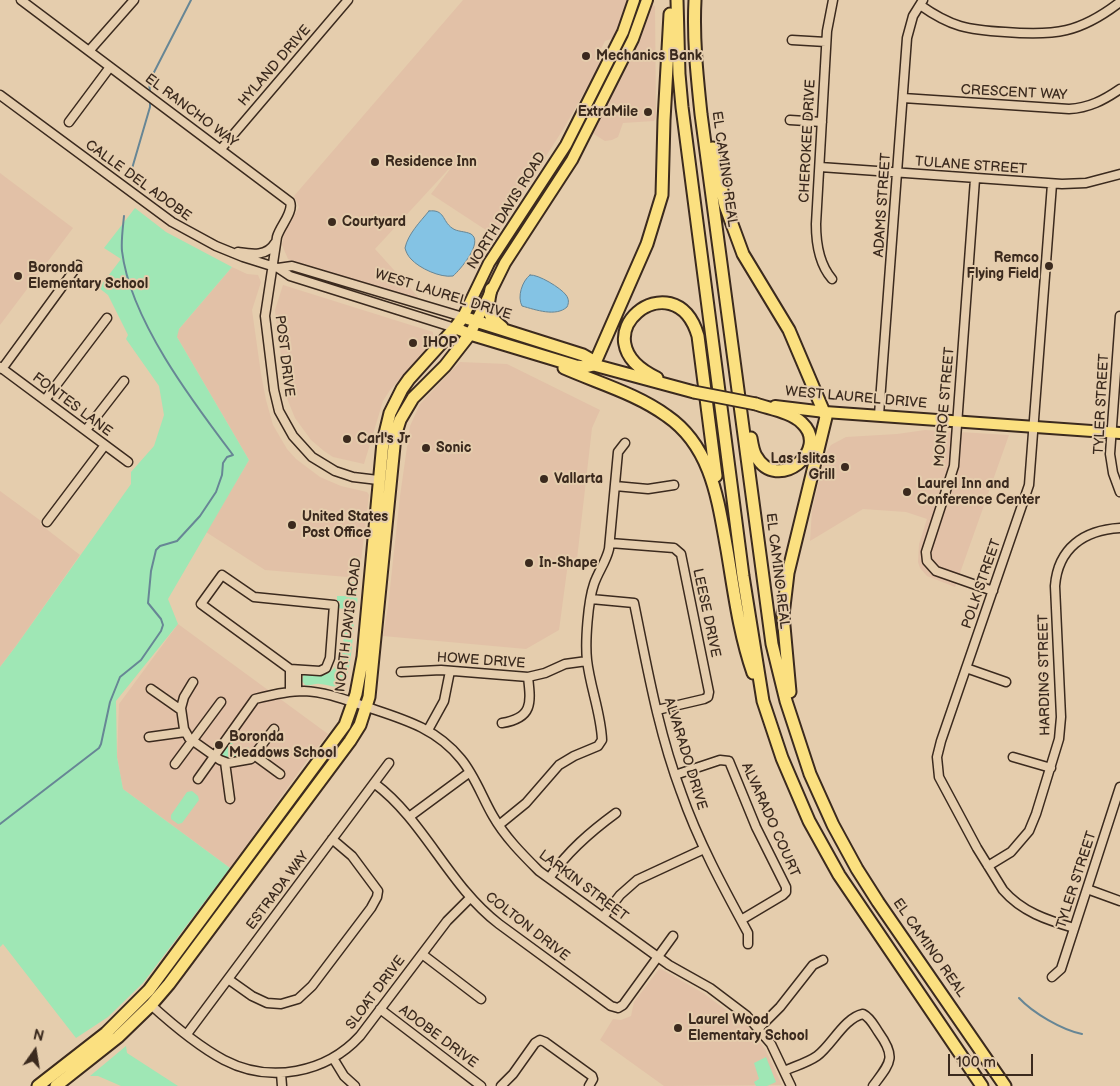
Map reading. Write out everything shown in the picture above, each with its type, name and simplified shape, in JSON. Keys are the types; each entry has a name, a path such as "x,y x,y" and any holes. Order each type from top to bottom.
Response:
{"highway":[{"path":"594,365 647,244 662,195 664,120 672,0"},
{"path":"677,0 682,107 743,576 763,701"},
{"name":"EL CAMINO REAL","path":"695,0 696,66 701,114 772,644 786,701 813,783 857,869 1006,1086"},
{"path":"701,114 709,132 725,205 743,254 789,330 825,412 824,424 788,572 784,608 788,674 798,738"},
{"path":"491,289 489,315 505,330"},
{"path":"679,389 642,370 632,361 627,352 625,335 628,324 634,314 648,305 666,303 677,307 687,314 696,327 719,507"},
{"name":"WEST LAUREL DRIVE","path":"462,316 583,355 590,359 594,365"},
{"name":"NORTH DAVIS ROAD","path":"38,1086 106,1032 149,990 348,720 354,702 363,650 378,480 390,413 409,379 455,328 462,316"},
{"name":"WEST LAUREL DRIVE","path":"470,334 576,366 594,365 679,389 756,404"},
{"name":"NORTH DAVIS ROAD","path":"56,1086 118,1037 152,1005 350,741 360,725 366,706 373,665 395,436 400,420 409,404 445,366 470,334"},
{"path":"523,350 633,396 669,416 694,442 706,462 715,488 743,643 782,758 808,821 839,875 982,1086"},
{"path":"738,384 756,457 764,466 776,470 786,471 797,466 808,450 809,436 806,427 793,417 756,404"}],"main road":[{"name":"NORTH DAVIS ROAD","path":"462,316 489,263 566,145 623,32 634,0"},
{"name":"NORTH DAVIS ROAD","path":"470,334 475,320 505,263 579,146 633,39 647,0"},
{"name":"WEST LAUREL DRIVE","path":"455,328 470,334"},
{"name":"WEST LAUREL DRIVE","path":"756,404 825,412 1116,432"}],"street":[{"name":"EL RANCHO WAY","path":"21,0 290,202 290,210 277,237 276,267"},
{"path":"89,50 134,0"},
{"name":"HYLAND DRIVE","path":"221,149 348,0"},
{"name":"CHEROKEE DRIVE","path":"832,279 822,264 816,237 826,42 833,0"},
{"path":"921,2 941,19 961,27 984,31 1034,34 1057,33 1081,26 1104,14 1120,2"},
{"name":"ADAMS STREET","path":"880,415 908,32 913,16 921,2"},
{"path":"792,40 826,42"},
{"path":"69,122 110,67"},
{"name":"CRESCENT WAY","path":"903,98 1069,109 1100,102 1120,89"},
{"name":"CALLE DEL ADOBE","path":"0,95 157,212 189,232 216,246 276,267"},
{"path":"790,120 822,122"},
{"name":"TULANE STREET","path":"820,167 1052,184 1086,183 1120,174"},
{"name":"MONROE STREET","path":"975,179 953,471 931,535 926,557 929,564 936,571 992,591"},
{"name":"POLK STREET","path":"1052,184 1029,486 938,750 937,769 951,801 1003,890 1018,905 1036,916 1074,928"},
{"path":"216,246 241,252 260,253 270,250 277,237"},
{"path":"1,368 78,265"},
{"name":"WEST LAUREL DRIVE","path":"276,267 292,266 462,316"},
{"name":"WEST LAUREL DRIVE","path":"276,267 290,276 455,328"},
{"name":"POST DRIVE","path":"276,267 265,316 274,390 284,421 297,442 312,457 323,464 353,477 378,480"},
{"name":"TYLER STREET","path":"1120,316 1116,432 1111,464 1120,492"},
{"path":"45,400 107,318"},
{"name":"FONTES LANE","path":"1,368 128,462"},
{"path":"86,430 124,381"},
{"path":"499,825 521,807 559,765 574,756 598,746 602,742 587,661 591,599 595,582 606,560 610,542 618,452 625,443"},
{"path":"47,522 105,445"},
{"path":"615,486 648,489 674,486"},
{"name":"HARDING STREET","path":"988,866 1011,852 1026,834 1036,814 1051,768 1061,728 1055,586 1058,571 1066,554 1079,540 1099,530 1120,528"},
{"name":"LEESE DRIVE","path":"610,542 672,548 678,550 681,554 710,692 704,700 657,710"},
{"path":"222,574 254,597 334,605 328,666 320,671 294,669 201,604 222,574"},
{"name":"ALVARADO DRIVE","path":"591,599 634,603 657,710 675,775 704,849 749,936 748,944"},
{"name":"HOWE DRIVE","path":"401,672 428,669 528,677 545,673 565,664 587,661"},
{"path":"966,668 1006,682"},
{"path":"293,692 294,669"},
{"path":"428,730 444,701 450,670"},
{"path":"502,723 514,721 529,708 528,677"},
{"path":"193,682 184,698 181,710 185,732 192,741 214,757 228,763 251,759 274,729"},
{"path":"151,689 181,710"},
{"name":"LARKIN STREET","path":"214,757 255,699 293,692 324,694 354,702 410,721 428,730 452,749 470,772 499,825 539,871 550,877 675,969 704,984 741,1011 759,1028 771,1044 791,1086"},
{"path":"175,764 221,702"},
{"path":"149,737 185,732"},
{"path":"254,755 280,774"},
{"path":"198,779 214,757"},
{"path":"1013,757 1051,768"},
{"name":"ALVARADO COURT","path":"675,775 720,760 728,761 756,827 786,887 786,892 783,896 741,920"},
{"path":"224,762 230,799"},
{"name":"ESTRADA WAY","path":"187,1034 388,762"},
{"path":"409,817 470,772"},
{"name":"COLTON DRIVE","path":"374,783 393,798 409,817 470,898 498,924 609,1005 619,1008 624,1004 658,957"},
{"name":"TYLER STREET","path":"1052,978 1061,969 1120,787"},
{"path":"550,877 578,842 616,813"},
{"path":"228,979 263,1002 276,1004 292,1001 308,991 376,900 378,891 352,856 332,839"},
{"path":"602,917 620,895 638,880 704,849"},
{"path":"1087,889 1120,901"},
{"name":"SLOAT DRIVE","path":"152,1005 187,1034 218,1056 236,1065 255,1071 281,1073 313,1067 333,1058 356,1041 451,915 470,898"},
{"path":"658,957 673,936"},
{"path":"422,954 481,998"},
{"path":"759,1028 784,1003 813,965 823,960"},
{"name":"ADOBE DRIVE","path":"380,1009 481,1086"},
{"path":"784,1071 818,1055 846,1025 863,1014 870,1019 886,1043 889,1051 888,1065 873,1086"},
{"path":"501,1086 513,1074 535,1043 542,1040 592,1076 593,1080 589,1086"},
{"path":"333,1058 344,1076 355,1086"},
{"path":"281,1073 282,1086"}],"shaded area":[{"path":"463,0 627,0 614,38 605,41 600,51 603,59 564,128 495,236 431,194 457,160 375,249 421,300 288,259 282,245 284,234 299,207 294,196"},
{"path":"651,5 655,6 656,117 654,121 623,123 618,137 605,141 592,133 624,73 645,26"},
{"name":"Boronda Elementary School","path":"0,173 73,228 0,325"},
{"path":"232,267 247,274 258,275 261,282 252,310 261,374 273,425 287,449 296,459 320,477 341,486 367,492 369,495 359,578 265,570 206,532 249,460 177,337 177,333"},
{"path":"283,285 433,332 433,342 390,390 383,401 364,464 333,457 324,451 311,440 295,418 286,396 275,310"},
{"path":"460,362 507,364 600,410 592,428 577,559 568,563 559,630 526,649 383,636 410,426 420,404"},
{"path":"925,430 1009,435 955,587 927,576 920,568 918,562 919,544 927,519 906,512 863,509 810,541 812,510 826,453 831,445 846,437 897,434"},
{"path":"0,491 41,521 40,524 80,555 0,667"},
{"name":"Boronda Meadows School","path":"178,624 328,734 230,868 123,789 117,757 119,704"},
{"name":"Laurel Wood Elementary School","path":"659,969 703,993 748,1026 765,1049 782,1085 664,1086 600,1040 613,1019 621,1020 631,1016 634,1002"}],"green space":[{"path":"135,208 166,232 232,267 179,329 177,337 249,460 168,599 178,624 116,701 117,757 123,789 230,868 143,983 108,1017 76,1038 3,944 0,947 0,667 131,484 131,472 154,446 164,415 159,386 126,339 128,335 108,295 99,288 121,259 104,248"},
{"path":"352,582 358,584 356,592 357,606 354,614 353,640 346,679 338,687 323,684 305,685 302,681 304,673 322,676 332,670 342,658 345,619 343,609 339,608 340,601 337,601 337,596 348,596 350,593 348,585"},
{"path":"232,735 235,737 232,741 233,747 240,752 245,751 248,747 251,752 250,755 226,759 219,755"},
{"path":"319,768 322,771 171,978 123,1029 51,1086 46,1086 128,1018"},
{"path":"192,791 198,796 199,800 182,823 178,824 171,819 171,815 187,792"},
{"path":"126,1046 127,1053 178,1086 121,1086 98,1076 90,1076"},
{"path":"766,1057 776,1082 767,1086 756,1086 754,1082 759,1079 754,1063"}],"water":[{"path":"429,211 438,212 452,228 471,234 474,238 473,249 461,268 453,276 436,274 424,269 411,259 406,251 405,248 409,238"},
{"path":"530,275 555,285 567,296 567,307 557,312 552,312 539,311 522,306 520,298 521,289"}],"waterway":[{"path":"150,92 149,82 191,0"},
{"path":"131,172 150,107 150,100"},
{"path":"0,824 99,748 110,702 120,677 141,660 163,625 161,619 148,603 151,571 156,550 160,546 177,541 200,516 216,492 222,475 223,463 227,457 233,455 182,385 165,358 137,304 127,277 122,251 124,216"},
{"path":"1019,998 1048,1020 1082,1034"}],"place":[{"name":"Mechanics Bank","path":"586,56"},
{"name":"ExtraMile","path":"648,112"},
{"name":"Residence Inn","path":"375,162"},
{"name":"Courtyard","path":"332,222"},
{"name":"Remco Flying Field","path":"1049,266"},
{"name":"Boronda Elementary School","path":"18,276"},
{"name":"IHOP","path":"413,343"},
{"name":"Carl's Jr","path":"347,439"},
{"name":"Sonic","path":"426,448"},
{"name":"Las Islitas Grill","path":"845,467"},
{"name":"Vallarta","path":"544,479"},
{"name":"Laurel Inn and Conference Center","path":"907,492"},
{"name":"United States Post Office","path":"292,525"},
{"name":"In-Shape","path":"529,563"},
{"name":"Boronda Meadows School","path":"219,745"},
{"name":"Laurel Wood Elementary School","path":"678,1028"}]}
